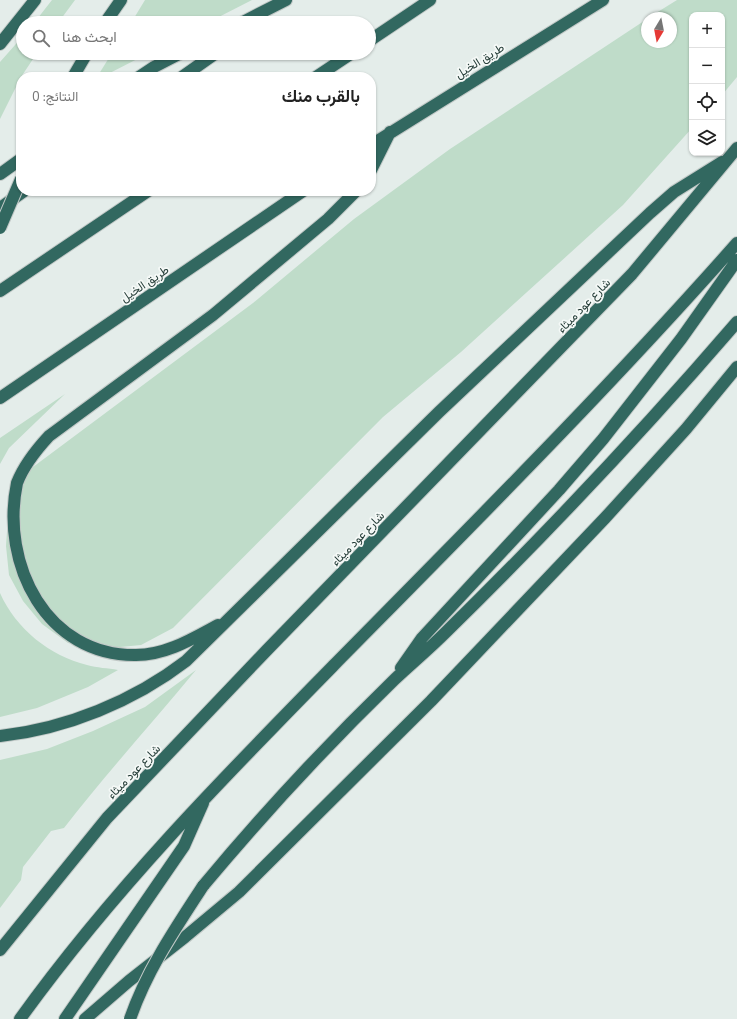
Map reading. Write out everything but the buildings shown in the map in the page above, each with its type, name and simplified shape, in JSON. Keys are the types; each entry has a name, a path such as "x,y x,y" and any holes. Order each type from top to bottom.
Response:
{"highway":[{"path":"22,16 35,0"},
{"path":"110,16 121,0"},
{"path":"255,16 288,0"},
{"path":"267,16 288,0"},
{"path":"376,36 430,0"},
{"name":"طريق الخيل","path":"376,142 603,0"},
{"path":"0,44 16,24"},
{"path":"76,72 83,60"},
{"path":"146,72 168,60"},
{"path":"189,72 206,60"},
{"path":"324,72 342,60"},
{"path":"376,160 390,132"},
{"name":"شارع عود ميثاء","path":"0,950 107,818 267,650 632,274 737,148"},
{"path":"0,736 39,729 67,721 121,701 171,672 201,648 227,620 439,412 650,213 674,192 700,174 728,159"},
{"path":"0,174 16,163"},
{"path":"0,228 16,190"},
{"path":"0,208 17,196"},
{"path":"0,291 141,196"},
{"name":"طريق الخيل","path":"0,398 296,196"},
{"path":"227,620 181,645 159,652 136,655 113,654 91,648 70,638 54,627 40,613 28,597 18,579 12,560 9,540 11,501 17,483 36,449 49,436 213,315 328,220 351,196"},
{"path":"20,1019 65,958 107,907 205,797 622,368 737,243"},
{"path":"394,681 422,638 559,490 603,439 681,339 737,260"},
{"path":"130,1019 140,991 167,940 203,886 250,830 394,681 578,499 665,406 737,322"},
{"path":"85,1019 122,986 185,937 239,892 409,724 605,518 686,429 737,367"},
{"path":"65,1019 184,846 195,825 205,797"}],"green space":[{"path":"52,0 75,0 63,16 39,16"},
{"path":"145,0 252,0 221,16 135,16"},
{"path":"677,0 737,0 737,77 725,91 725,12 689,12 689,131 623,205 461,352 383,417 173,628 141,645 100,649 68,643 42,624 23,601 9,575 6,546 8,516 18,483 33,467 253,303 354,219 450,149 641,23 641,48 677,48 677,12 658,12"},
{"path":"16,44 16,60 32,60 24,72 16,72 16,87 0,119 0,62"},
{"path":"108,60 135,60 112,72 100,72"},
{"path":"65,394 9,448 0,464 0,438"},
{"path":"0,593 15,618 47,648 73,661 91,666 118,670 88,687 37,708 0,717"},
{"path":"196,670 64,828 51,831 23,867 21,880 0,908 0,760 47,749 93,731 145,707"}]}
